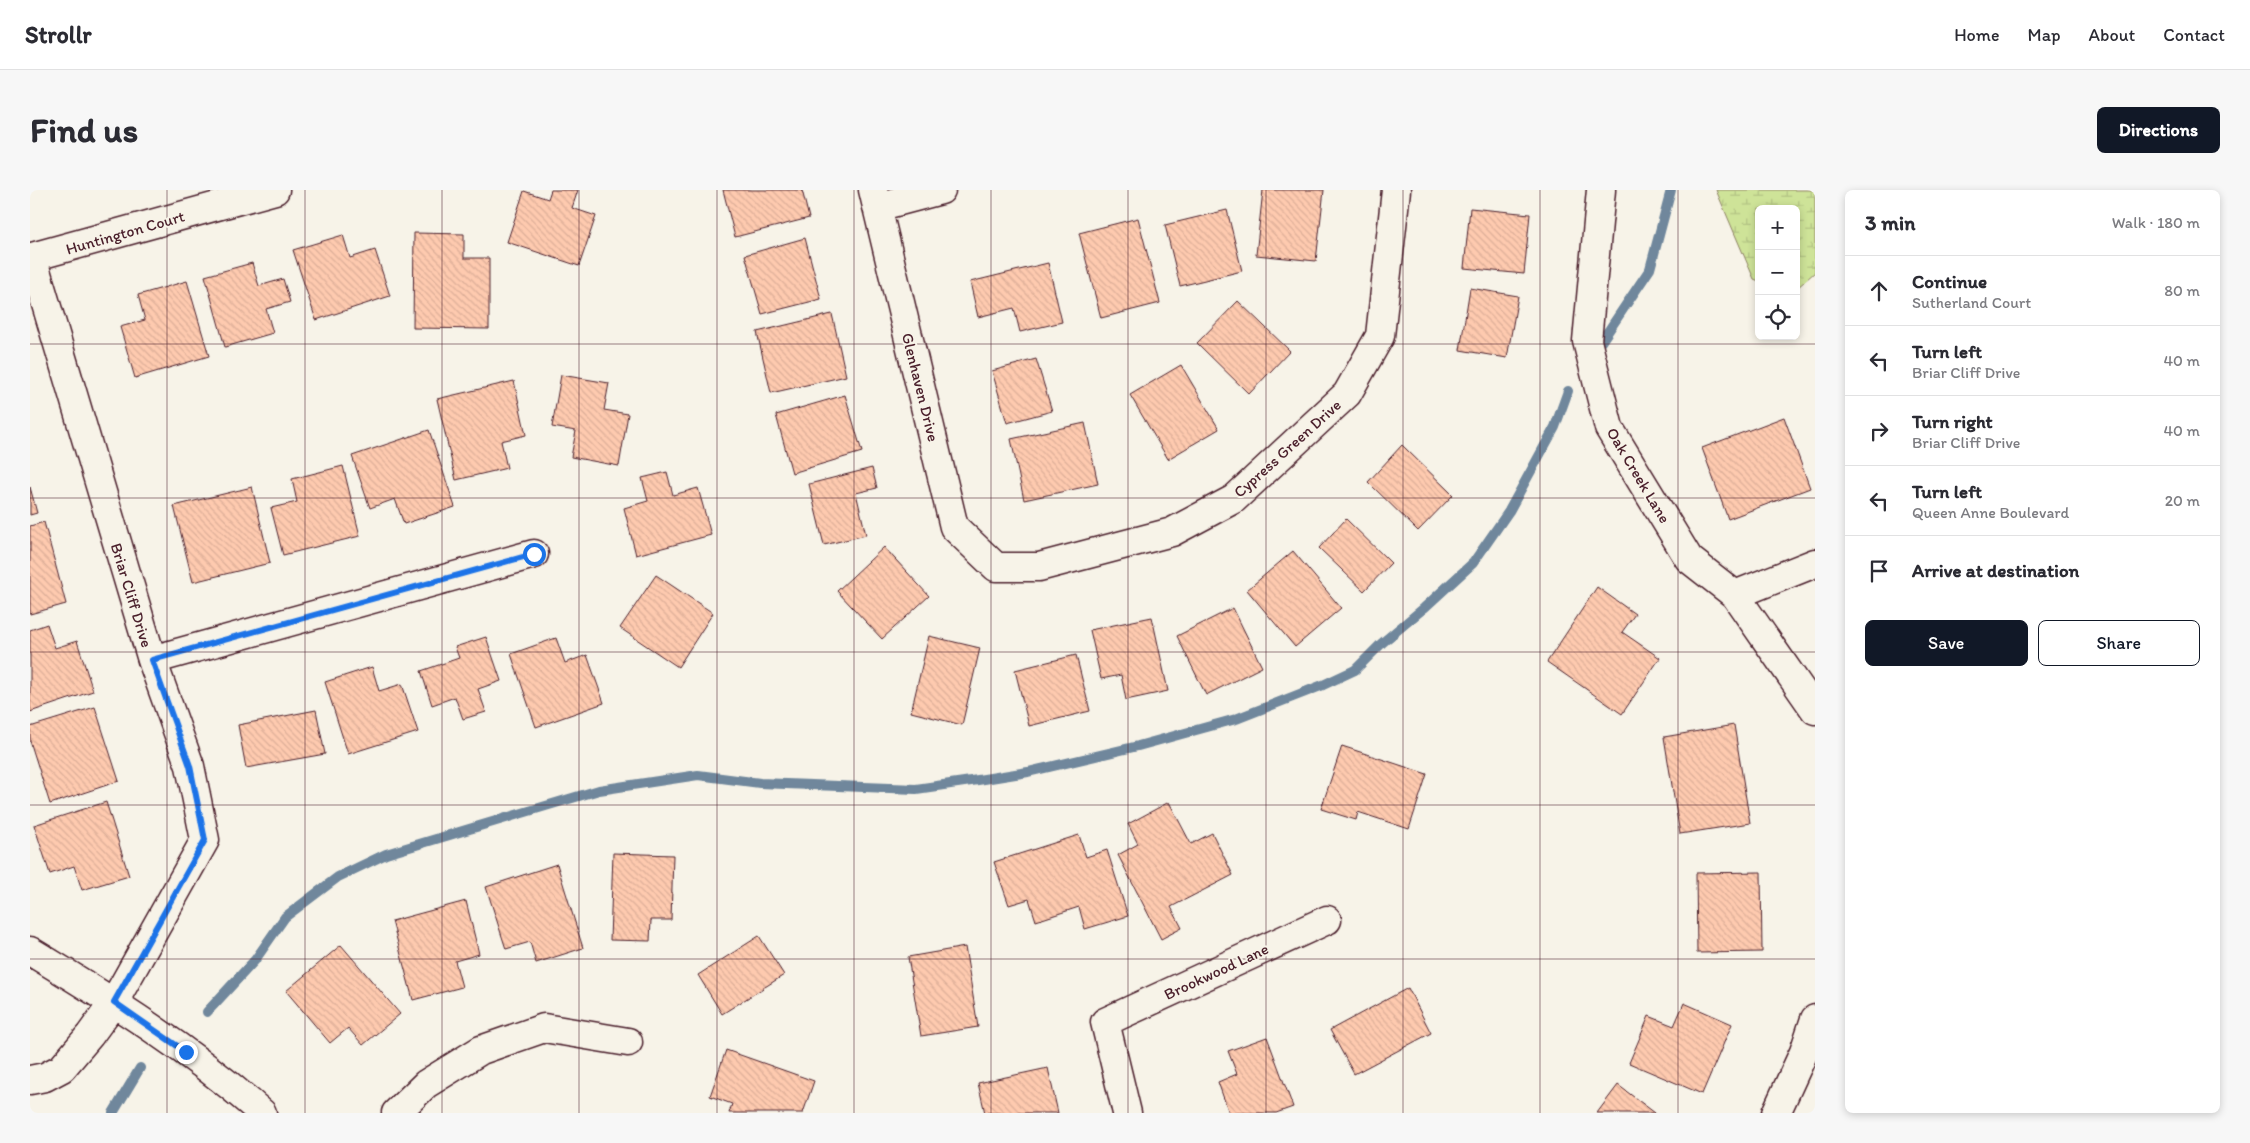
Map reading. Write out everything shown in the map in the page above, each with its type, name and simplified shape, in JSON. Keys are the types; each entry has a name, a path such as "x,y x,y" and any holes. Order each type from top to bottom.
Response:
{"street":[{"name":"Huntington Court","path":"32,257 274,190"},
{"path":"875,198 941,190"},
{"name":"Cypress Green Drive","path":"996,568 1039,567 1172,532 1234,499 1347,394 1380,336 1396,190"},
{"name":"Oak Creek Lane","path":"1601,190 1587,341 1609,428 1689,559 1734,595 1815,710"},
{"name":"Glenhaven Drive","path":"875,198 954,527 996,568"},
{"name":"Briar Cliff Drive","path":"30,1080 45,1077 62,1068 76,1053 114,1002 205,840 190,766 152,660 32,257"},
{"path":"152,660 534,554"},
{"path":"1734,595 1815,563"},
{"name":"Brookwood Lane","path":"1127,1113 1105,1022 1327,920"},
{"path":"30,951 114,1002 186,1052 262,1113"},
{"path":"1776,1113 1804,1052 1815,1019"},
{"path":"396,1113 426,1084 481,1050 544,1028 628,1042"}],"green space":[{"path":"1716,190 1815,190 1815,272 1800,285 1800,205 1755,205 1754,279"}],"building":[{"path":"551,190 578,190 572,208 596,216 579,266 507,242 524,191 548,199"},
{"path":"723,190 802,190 809,218 735,237"},
{"path":"1263,190 1324,190 1316,261 1256,255"},
{"path":"1470,208 1530,214 1524,274 1464,268"},
{"path":"1227,210 1242,271 1180,286 1165,225"},
{"path":"1138,218 1160,303 1101,318 1079,233"},
{"path":"414,233 464,234 464,258 489,258 489,329 413,328"},
{"path":"343,235 350,258 375,250 390,296 316,320 293,250"},
{"path":"805,238 821,299 762,314 745,255"},
{"path":"252,263 259,286 283,279 290,302 266,309 273,333 225,347 205,276"},
{"path":"1048,263 1062,322 1020,332 1014,308 978,317 970,282"},
{"path":"187,281 209,356 135,378 120,327 145,320 138,295"},
{"path":"1470,288 1518,296 1507,358 1460,350"},
{"path":"1238,301 1290,351 1249,394 1197,343"},
{"path":"832,314 846,376 771,393 757,332"},
{"path":"1036,359 1052,411 1007,423 992,371"},
{"path":"1181,365 1219,429 1168,459 1130,395"},
{"path":"561,375 609,383 604,410 628,414 619,466 571,457 576,431 552,427"},
{"path":"514,381 526,435 501,441 507,468 456,480 437,399"},
{"path":"845,395 862,452 792,473 776,415"},
{"path":"1784,417 1810,488 1728,519 1702,448"},
{"path":"1085,423 1098,484 1024,500 1011,439"},
{"path":"429,430 455,507 404,524 395,499 370,508 352,456"},
{"path":"1402,445 1453,495 1418,531 1368,482"},
{"path":"343,466 360,536 283,555 271,508 297,502 292,479"},
{"path":"872,468 877,488 856,493 866,535 824,545 809,484"},
{"path":"667,472 673,495 698,488 711,535 636,555 624,508 648,501 642,478"},
{"path":"30,487 37,513 30,515"},
{"path":"252,487 270,563 193,582 174,506"},
{"path":"1346,519 1391,563 1364,591 1319,548"},
{"path":"44,522 66,604 30,614 30,526"},
{"path":"884,547 929,596 882,639 837,591"},
{"path":"1293,551 1341,608 1295,647 1247,590"},
{"path":"656,575 713,613 678,667 620,628"},
{"path":"1597,587 1635,614 1622,632 1660,658 1622,714 1547,662"},
{"path":"1233,608 1262,667 1206,695 1177,636"},
{"path":"1152,617 1168,691 1126,700 1121,675 1101,679 1090,630"},
{"path":"47,624 55,648 77,641 93,691 30,712 30,630"},
{"path":"929,636 980,648 962,725 911,712"},
{"path":"486,637 501,681 478,689 486,712 463,719 455,697 432,705 421,671 459,658 455,647"},
{"path":"556,638 565,663 587,655 604,703 536,727 511,654"},
{"path":"1076,655 1090,711 1029,726 1015,670"},
{"path":"372,667 379,691 402,684 418,732 348,754 325,682"},
{"path":"95,707 119,781 50,804 30,741 30,727"},
{"path":"316,710 325,754 246,768 238,725"},
{"path":"1734,725 1750,823 1680,834 1664,737"},
{"path":"1342,746 1427,774 1409,829 1358,812 1356,820 1321,809"},
{"path":"106,802 129,876 82,890 74,866 50,874 34,825"},
{"path":"1169,802 1191,844 1212,833 1233,875 1171,907 1182,928 1161,939 1118,855 1138,844 1128,824"},
{"path":"1079,835 1086,857 1107,850 1128,916 1085,929 1079,907 1036,921 1029,899 1009,905 994,862"},
{"path":"613,853 673,855 671,920 651,920 650,941 610,940"},
{"path":"557,864 583,948 536,963 530,942 506,949 486,887"},
{"path":"1761,872 1762,952 1697,953 1696,873"},
{"path":"466,901 479,954 455,961 462,987 413,1000 392,921"},
{"path":"759,936 784,975 722,1014 698,975"},
{"path":"341,945 400,1014 363,1045 348,1028 330,1043 286,991"},
{"path":"965,947 978,1027 921,1036 908,957"},
{"path":"1408,988 1431,1033 1354,1074 1330,1030"},
{"path":"1684,1003 1732,1024 1702,1094 1629,1063 1649,1016 1674,1026"},
{"path":"1267,1037 1293,1107 1276,1113 1229,1113 1218,1082 1237,1074 1228,1051"},
{"path":"726,1050 814,1081 803,1113 729,1113 732,1104 710,1096"},
{"path":"1048,1068 1058,1113 985,1113 978,1083"},
{"path":"1618,1085 1655,1113 1597,1113"}],"waterway":[{"path":"1601,342 1650,269 1671,190"},
{"path":"207,1012 255,960 285,917 338,877 386,854 599,790 698,775 760,783 916,789 1028,772 1138,746 1236,719 1323,685 1355,670 1382,643 1473,563 1509,511 1555,427 1568,391"},
{"path":"113,1113 140,1068"}],"route":[{"path":"186,1052 114,1002 205,840 190,766 152,660 534,554"}]}
